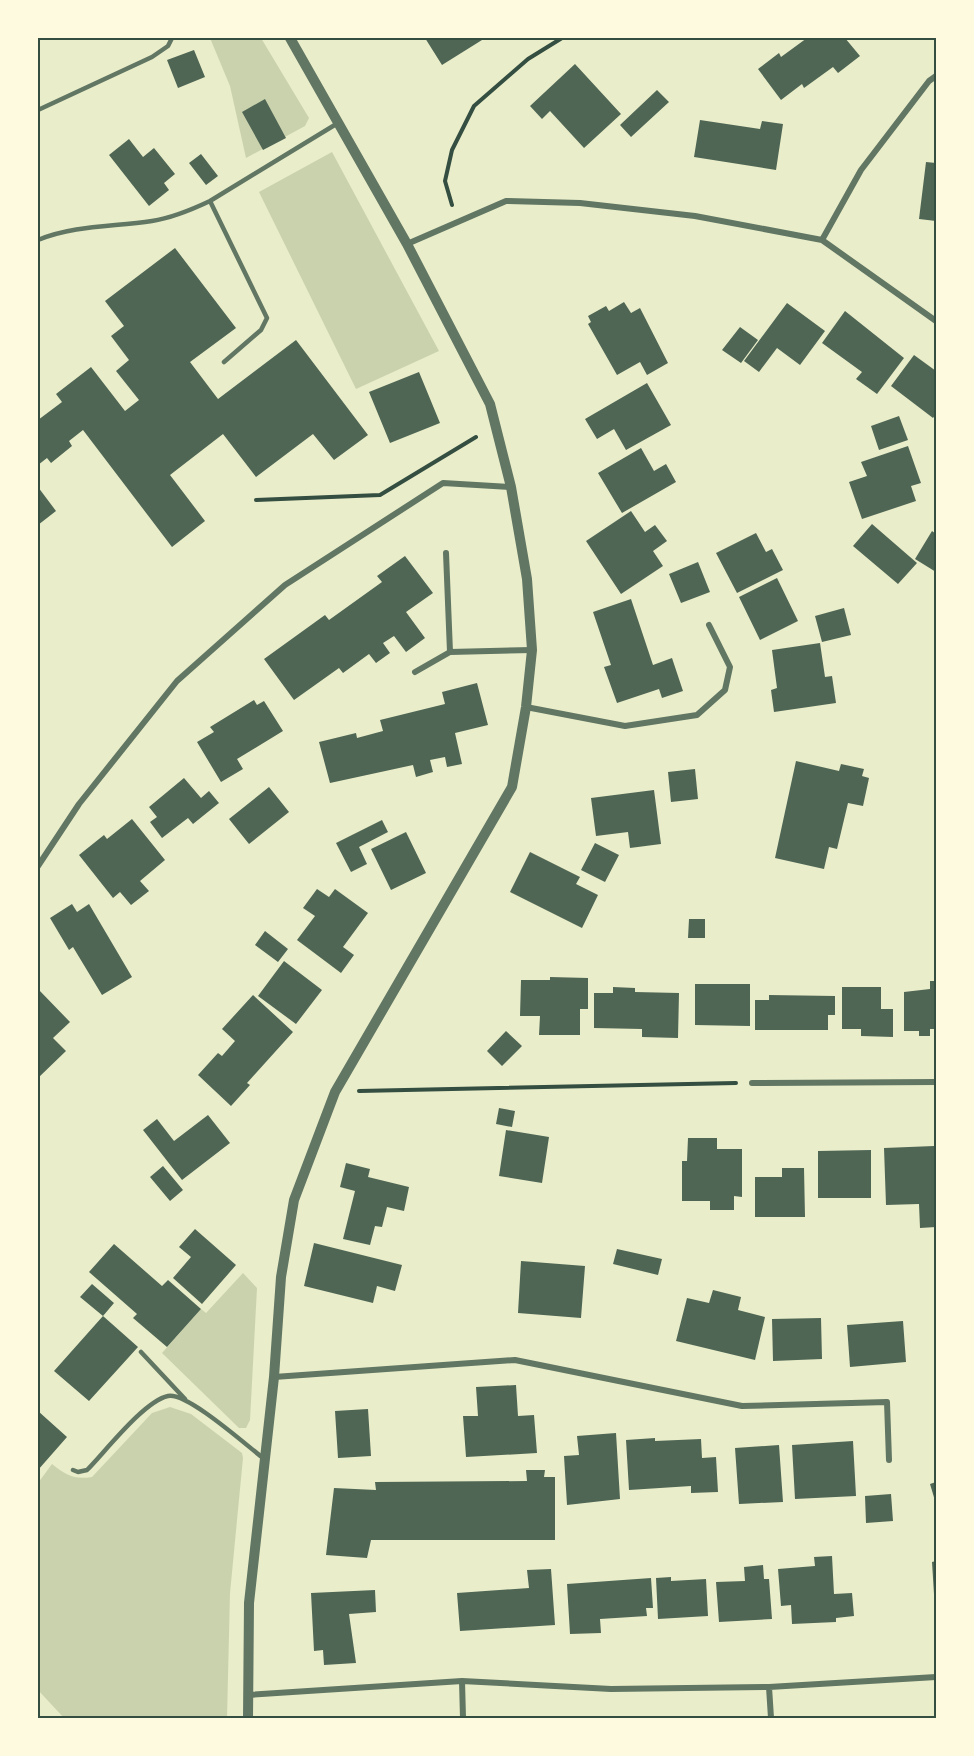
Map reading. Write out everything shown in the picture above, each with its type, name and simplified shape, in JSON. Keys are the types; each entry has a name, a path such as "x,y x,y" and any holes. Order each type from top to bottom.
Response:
{"street":[{"path":"248,1719 249,1603 274,1377 281,1277 294,1200 335,1092 512,787 526,707 532,650 527,579 511,487 497,424 490,404 406,244 290,38"},
{"path":"822,240 861,170 929,81 936,76"},
{"path":"406,244 506,201 580,203 695,216 822,240 936,321"},
{"path":"38,866 79,804 177,681 285,585 443,483 511,487"},
{"path":"446,553 450,652"},
{"path":"526,707 625,726 697,716 725,690 730,667 710,626"},
{"path":"415,672 450,652 532,650"},
{"path":"752,1083 936,1082"},
{"path":"274,1377 515,1360 742,1406 887,1402 889,1460"},
{"path":"248,1695 462,1681 611,1689 769,1688 936,1677"},
{"path":"462,1681 463,1719"},
{"path":"769,1688 771,1719"}],"lane":[{"path":"38,110 152,57 168,46 172,38"},
{"path":"38,240 56,233 153,221 187,212 210,201 338,123"},
{"path":"210,201 267,318 261,330 224,362"},
{"path":"141,1352 185,1399 265,1460"},
{"path":"73,1470 78,1472 87,1470 150,1405 169,1395 185,1399"}],"path":[{"path":"456,221 445,181 452,150 474,106 528,59 562,38"},
{"path":"256,500 380,495 497,424"},
{"path":"335,1092 752,1083"}],"green space":[{"path":"210,38 261,38 309,118 305,126 246,158 230,86"},
{"path":"332,152 439,351 356,389 259,192"},
{"path":"243,1273 257,1288 250,1420 246,1428 239,1428 162,1353 201,1309 206,1313"},
{"path":"170,1407 191,1414 242,1453 243,1458 230,1593 227,1718 64,1718 38,1690 38,1483 52,1464 70,1476 92,1477 152,1413"}],"building":[{"path":"425,38 481,38 482,40 442,65"},
{"path":"807,38 845,38 860,56 838,73 833,67 804,88 802,84 781,100 758,69 779,53 781,57"},
{"path":"194,50 205,77 178,88 167,60"},
{"path":"575,64 621,114 584,148 550,111 542,119 530,106"},
{"path":"657,90 669,102 631,137 620,125"},
{"path":"265,99 286,138 263,150 242,112"},
{"path":"700,120 760,129 762,121 783,124 776,170 694,157"},
{"path":"129,139 143,157 154,148 175,174 164,183 169,190 149,206 109,155"},
{"path":"201,154 218,176 206,185 189,163"},
{"path":"926,162 936,163 936,221 919,219"},
{"path":"175,248 236,328 190,362 218,399 296,340 368,435 334,460 313,434 256,477 223,434 170,475 205,521 172,547 83,430 69,441 72,446 51,463 47,458 38,465 38,420 62,402 56,394 91,367 125,411 139,400 116,371 129,360 111,336 124,326 105,301"},
{"path":"624,302 631,313 640,308 668,363 647,375 640,362 617,375 588,324 591,322 588,316 606,306 609,311"},
{"path":"787,303 825,331 800,365 777,348 759,372 744,361"},
{"path":"845,311 904,358 877,394 856,379 862,372 822,343"},
{"path":"740,327 758,340 741,363 722,350"},
{"path":"914,355 936,371 936,414 933,418 891,386"},
{"path":"419,372 440,423 390,443 369,392"},
{"path":"647,383 671,425 626,450 614,429 597,439 585,419"},
{"path":"899,416 908,440 879,450 871,426"},
{"path":"908,446 921,483 911,486 916,501 862,519 849,482 867,476 861,462"},
{"path":"641,448 654,471 666,464 676,482 622,513 598,473"},
{"path":"38,487 56,511 38,525"},
{"path":"631,511 645,532 655,525 667,541 653,551 663,566 621,594 586,541"},
{"path":"872,524 917,563 898,584 853,546"},
{"path":"932,531 936,534 936,572 915,559"},
{"path":"756,533 766,552 772,549 783,570 737,593 716,553"},
{"path":"405,556 433,593 406,612 425,638 406,652 394,636 383,643 390,653 376,663 369,654 343,673 339,668 294,700 264,659 325,615 329,620 382,582 377,576"},
{"path":"698,562 710,592 681,603 669,574"},
{"path":"777,578 798,621 760,640 739,597"},
{"path":"631,599 653,665 672,658 683,691 662,698 659,689 617,703 604,667 611,665 593,612"},
{"path":"844,608 851,635 822,642 815,616"},
{"path":"820,643 825,677 832,676 836,703 774,712 771,690 777,688 772,650"},
{"path":"477,683 488,725 455,733 462,764 447,767 445,757 430,760 433,772 416,777 413,765 330,783 319,742 356,733 357,738 383,731 380,720 445,704 442,692"},
{"path":"254,700 257,705 264,701 283,731 237,759 243,769 221,782 197,742 214,732 210,727"},
{"path":"796,761 839,771 841,764 864,769 862,776 869,778 863,806 848,803 837,849 829,847 824,869 775,858"},
{"path":"695,769 698,799 671,802 668,772"},
{"path":"184,778 201,798 209,791 219,803 193,824 188,818 162,838 150,822 157,817 149,807"},
{"path":"269,787 289,812 249,844 229,819"},
{"path":"654,790 661,844 630,848 628,832 596,836 591,798"},
{"path":"132,819 165,860 140,881 149,891 131,905 120,892 113,898 79,855 104,835 107,839"},
{"path":"382,820 388,832 359,847 367,864 351,872 336,843"},
{"path":"406,832 426,873 391,890 371,849"},
{"path":"595,843 619,855 605,882 581,870"},
{"path":"530,852 580,877 576,884 598,895 582,928 510,892"},
{"path":"317,889 329,897 335,889 368,913 343,947 354,955 341,973 297,940 315,916 303,908"},
{"path":"72,904 77,912 89,904 132,977 102,995 73,947 69,950 50,918"},
{"path":"689,919 705,919 705,938 688,938"},
{"path":"265,931 288,949 278,962 255,945"},
{"path":"284,961 322,990 296,1024 258,996"},
{"path":"550,977 588,978 588,1009 580,1009 580,1035 539,1035 540,1016 520,1016 521,980 550,980"},
{"path":"930,981 936,981 936,1029 930,1029 930,1036 919,1036 919,1031 904,1031 904,992 930,989"},
{"path":"695,984 750,984 750,1026 695,1025"},
{"path":"613,987 635,988 635,992 679,993 678,1038 642,1037 642,1029 594,1028 594,993 613,993"},
{"path":"842,987 881,987 881,1009 893,1009 893,1037 861,1036 861,1029 842,1029"},
{"path":"38,989 70,1022 53,1038 66,1051 38,1078"},
{"path":"253,995 293,1032 247,1083 250,1085 231,1106 198,1075 218,1053 222,1056 235,1041 222,1029"},
{"path":"769,995 835,996 835,1015 828,1015 828,1030 755,1030 755,1000 769,1000"},
{"path":"506,1031 522,1046 502,1066 487,1051"},
{"path":"499,1108 515,1111 512,1127 496,1124"},
{"path":"208,1115 230,1143 182,1180 143,1130 157,1119 174,1141"},
{"path":"506,1130 549,1137 542,1183 499,1176"},
{"path":"688,1138 717,1138 717,1149 742,1149 742,1197 734,1196 734,1210 710,1210 710,1201 682,1201 682,1161 687,1161"},
{"path":"934,1146 936,1227 920,1228 919,1204 886,1205 884,1148"},
{"path":"871,1150 871,1198 818,1198 818,1151"},
{"path":"346,1163 370,1169 368,1177 409,1187 404,1211 387,1207 382,1227 375,1226 370,1245 343,1239 355,1191 340,1187"},
{"path":"163,1166 183,1190 170,1201 150,1177"},
{"path":"782,1168 804,1168 805,1217 755,1217 755,1177 782,1177"},
{"path":"195,1229 236,1265 202,1304 173,1278 191,1257 179,1247"},
{"path":"314,1243 402,1265 395,1291 377,1286 373,1303 304,1286"},
{"path":"114,1244 162,1286 168,1280 201,1309 167,1347 133,1318 137,1314 89,1272"},
{"path":"617,1249 662,1259 658,1275 613,1264"},
{"path":"521,1261 585,1266 581,1318 518,1313"},
{"path":"92,1284 114,1303 103,1316 80,1297"},
{"path":"713,1290 741,1297 738,1310 765,1317 755,1360 676,1341 687,1298 709,1303"},
{"path":"103,1316 138,1347 89,1401 54,1371"},
{"path":"821,1318 822,1359 773,1361 772,1319"},
{"path":"903,1321 906,1362 850,1367 847,1325"},
{"path":"516,1385 518,1416 534,1415 537,1453 466,1457 463,1416 478,1416 476,1387"},
{"path":"368,1409 371,1456 338,1458 335,1411"},
{"path":"38,1411 67,1437 38,1470"},
{"path":"616,1433 620,1499 567,1505 564,1456 579,1455 577,1436"},
{"path":"655,1438 655,1441 701,1439 702,1458 716,1457 718,1492 691,1493 691,1486 629,1490 626,1440"},
{"path":"853,1441 856,1496 795,1499 792,1445"},
{"path":"779,1445 783,1502 739,1504 735,1448"},
{"path":"526,1470 545,1470 544,1477 555,1477 555,1540 371,1540 367,1558 326,1555 334,1488 376,1490 375,1482 527,1481"},
{"path":"936,1482 936,1504 930,1484"},
{"path":"891,1494 893,1521 866,1523 865,1496"},
{"path":"832,1556 834,1594 852,1593 854,1616 836,1618 836,1622 792,1624 791,1605 781,1606 778,1569 815,1566 814,1557"},
{"path":"936,1561 936,1594 934,1594 932,1562"},
{"path":"763,1565 764,1579 769,1579 772,1619 719,1622 716,1582 745,1581 744,1567"},
{"path":"551,1569 555,1625 460,1631 457,1593 529,1588 527,1570"},
{"path":"671,1577 671,1581 706,1579 708,1616 658,1619 656,1578"},
{"path":"651,1578 653,1608 646,1608 647,1616 600,1619 601,1633 570,1634 567,1584"},
{"path":"375,1590 376,1612 349,1614 356,1663 324,1665 323,1650 314,1651 311,1593"}]}
